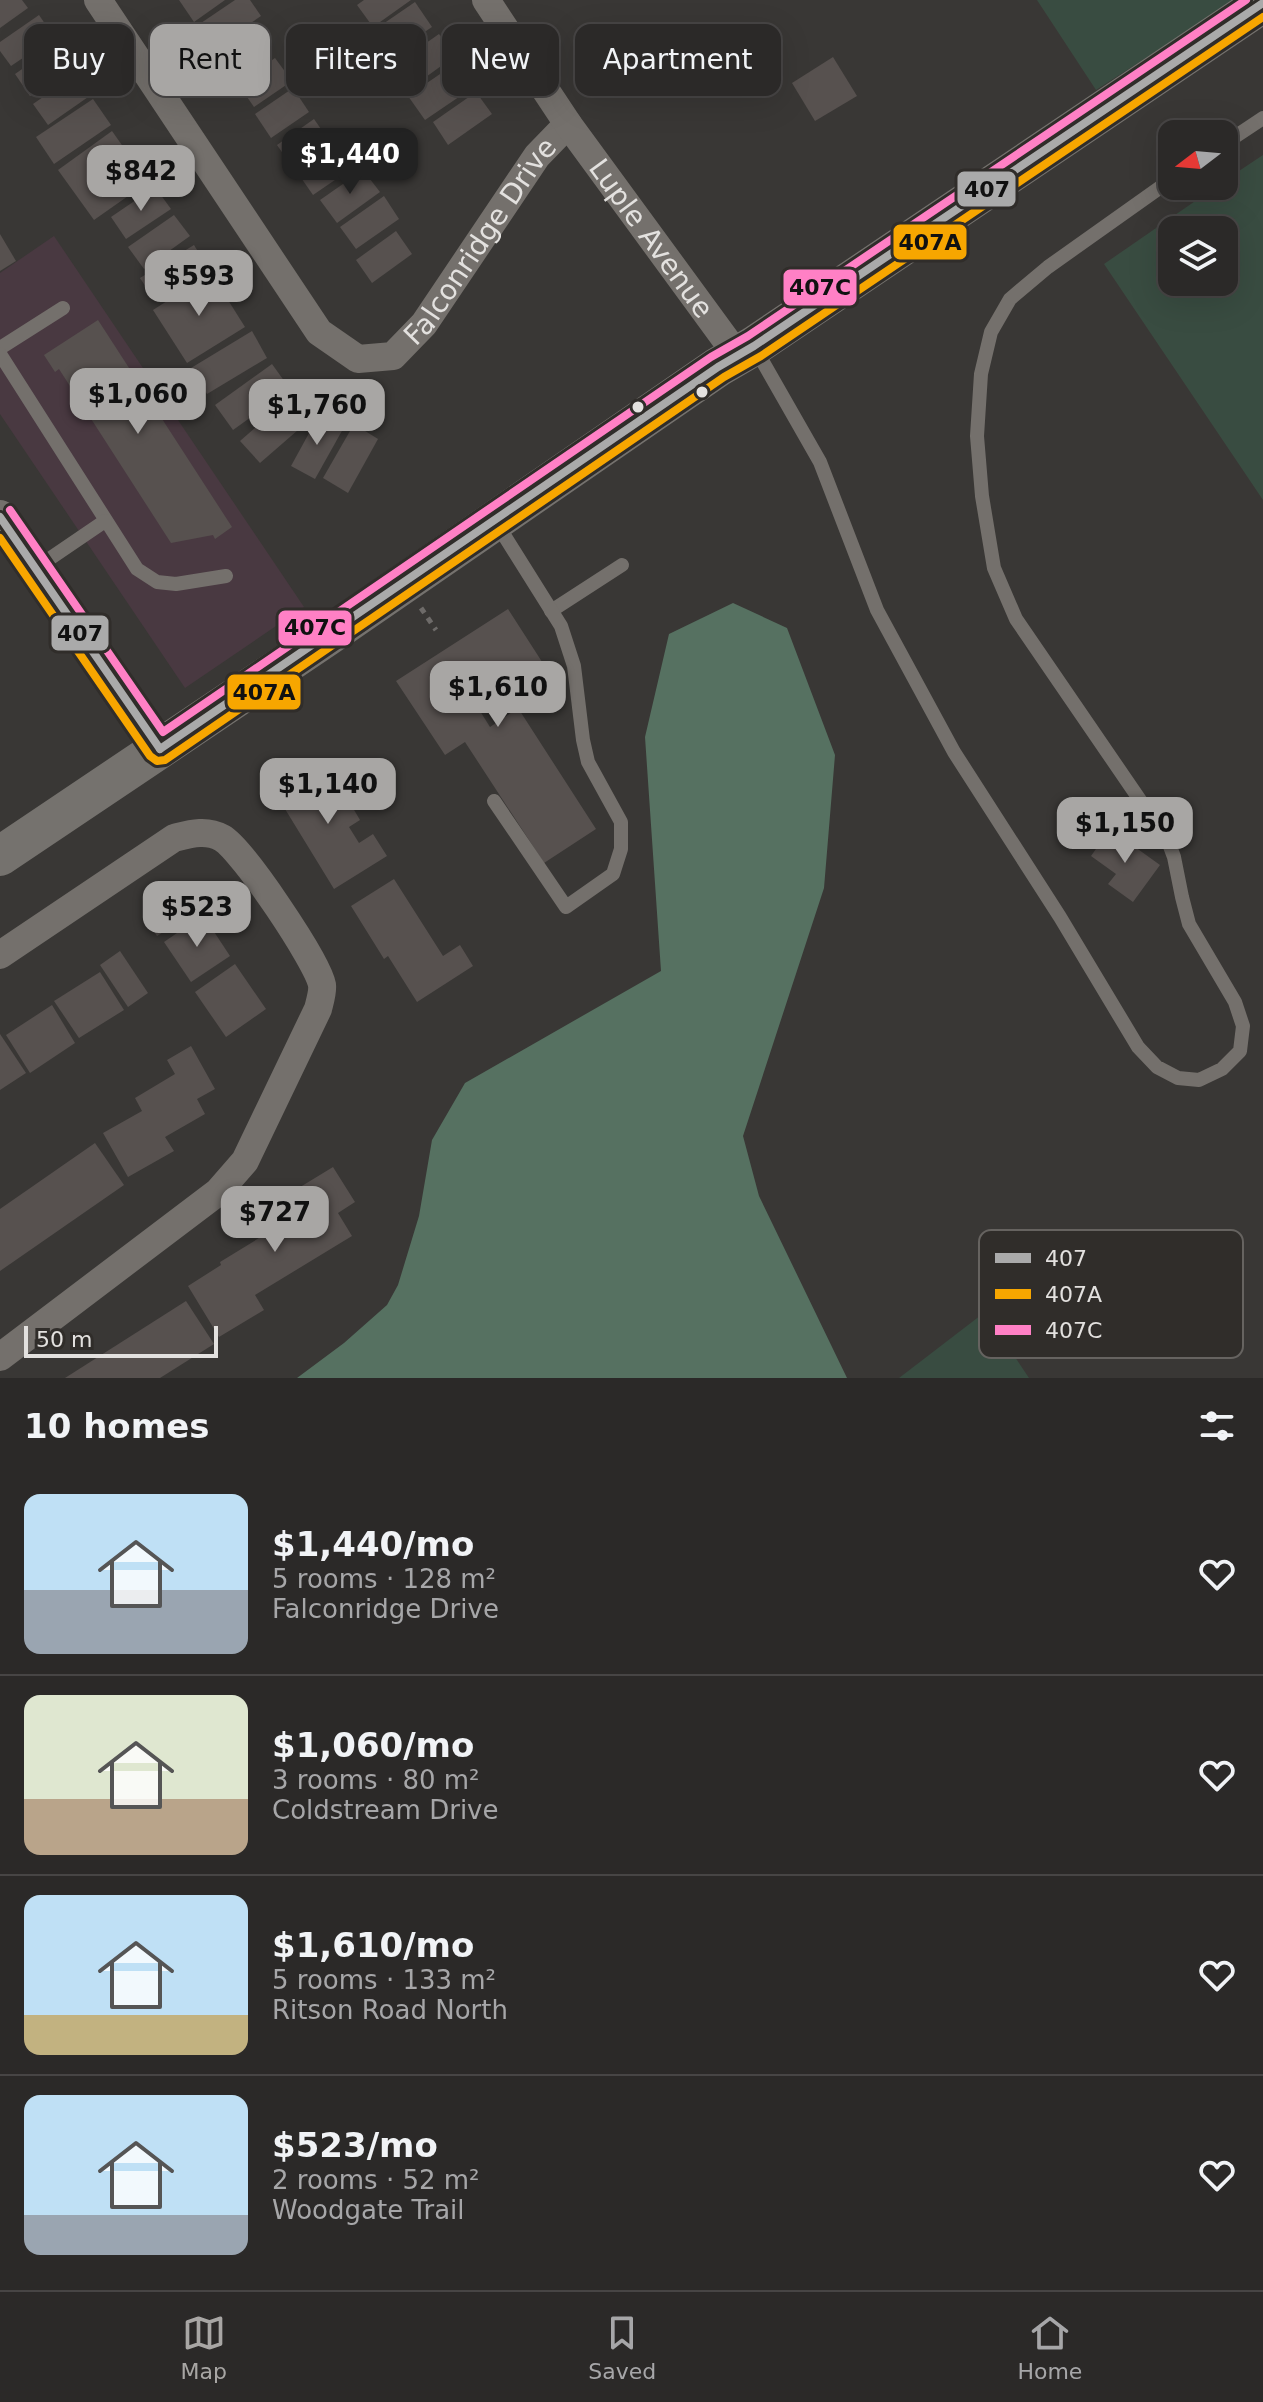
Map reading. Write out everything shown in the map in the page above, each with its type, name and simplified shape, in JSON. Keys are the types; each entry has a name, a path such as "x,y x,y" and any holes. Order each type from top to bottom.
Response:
{"main road":[{"path":"0,856 1263,3"}],"street":[{"name":"Falconridge Drive","path":"98,0 319,332 358,359 393,356 424,324 537,156 568,124"},
{"name":"Luple Avenue","path":"486,0 568,124 746,350"},
{"path":"0,517 160,749"},
{"path":"0,955 174,838 200,832 222,838 240,854 316,965 323,987 318,1009 305,1037 245,1161 233,1177 218,1192 0,1357"}],"lane":[{"path":"1238,135 1263,118"},
{"path":"746,350 820,462 877,610 954,752 1060,917 1138,1047 1157,1067 1178,1078 1199,1080 1222,1069 1240,1051 1243,1026 1235,1002 1189,924 1168,841 1016,619 994,568 982,496 977,436 981,374 991,332 1010,299 1048,267 1158,189"},
{"path":"0,348 63,308"},
{"path":"0,354 137,569 157,582 176,584 226,576"},
{"path":"35,568 105,521"},
{"path":"494,521 561,626 574,666 588,762 621,822 621,849 613,874 566,907 494,801"},
{"path":"551,611 622,565"}],"path":[{"path":"420,605 436,630"}],"shaded area":[{"path":"54,236 304,607 185,688 0,414 0,273"}],"green space":[{"path":"1037,0 1236,0 1096,90"},
{"path":"1263,155 1263,500 1104,264 1158,227 1158,296 1238,296 1238,216 1174,216 1197,200 1238,200 1238,172"},
{"path":"733,603 787,628 835,755 824,888 743,1136 759,1196 847,1378 297,1378 344,1343 387,1305 398,1285 419,1216 432,1140 465,1083 661,971 645,737 669,634"},
{"path":"979,1317 979,1358 1016,1358 1029,1378 899,1378"}],"building":[{"path":"0,0 22,0 28,8 0,28"},
{"path":"179,0 225,0 194,22"},
{"path":"235,0 250,0 261,16 249,24 201,23"},
{"path":"364,0 411,0 377,24 371,24 357,5"},
{"path":"415,2 432,27 426,31 426,24 383,24"},
{"path":"39,15 45,24 26,24"},
{"path":"24,25 24,57 11,66 0,51 0,42"},
{"path":"439,34 442,38 442,65 426,77 426,43"},
{"path":"833,57 857,96 815,121 792,83"},
{"path":"275,58 286,73 286,85 254,107 246,96 270,96 270,62"},
{"path":"24,68 24,87 15,74"},
{"path":"442,73 442,96 460,96 425,120 408,96 426,96 426,84"},
{"path":"286,93 286,96 298,96 309,112 271,138 255,114"},
{"path":"44,96 90,96 48,125 33,104"},
{"path":"470,96 479,96 492,114 448,145 433,122"},
{"path":"93,99 111,125 54,164 36,137"},
{"path":"314,119 330,142 293,168 277,145"},
{"path":"112,131 148,182 94,220 58,170"},
{"path":"335,146 351,169 313,195 297,172"},
{"path":"363,170 380,192 337,223 320,200"},
{"path":"155,187 171,209 126,239 111,217"},
{"path":"384,196 399,219 356,249 340,227"},
{"path":"174,215 190,236 144,269 128,247"},
{"path":"396,231 412,254 372,283 356,260"},
{"path":"0,234 16,261 0,271"},
{"path":"194,245 208,268 155,301 140,278"},
{"path":"211,273 245,327 187,363 153,310"},
{"path":"98,320 232,527 215,539 213,535 171,543 59,369 55,372 44,355"},
{"path":"252,331 267,358 207,394 191,368"},
{"path":"272,364 290,389 233,430 215,405"},
{"path":"294,394 313,417 260,463 240,441"},
{"path":"319,415 343,429 315,479 291,466"},
{"path":"354,424 378,439 348,493 323,478"},
{"path":"508,609 546,668 480,711 490,727 518,708 596,829 544,863 465,742 445,755 396,681"},
{"path":"325,760 338,780 324,789 334,806 347,798 360,820 349,827 359,843 373,834 387,856 334,889 274,791"},
{"path":"1110,829 1160,865 1133,902 1108,884 1116,874 1091,856"},
{"path":"394,879 443,956 460,945 473,966 417,1002 388,956 384,959 351,906"},
{"path":"183,891 196,911 157,936 144,916"},
{"path":"203,915 230,956 191,982 164,942"},
{"path":"120,951 148,993 128,1007 100,965"},
{"path":"235,964 266,1009 226,1037 195,992"},
{"path":"100,972 124,1010 79,1038 54,1001"},
{"path":"52,1005 75,1043 30,1073 6,1035"},
{"path":"0,1034 26,1073 0,1090"},
{"path":"191,1046 215,1089 197,1099 205,1114 165,1137 174,1151 128,1177 103,1133 142,1111 135,1098 175,1074 167,1060"},
{"path":"95,1143 124,1185 0,1271 0,1209"},
{"path":"333,1167 355,1202 338,1213 352,1236 255,1295 264,1310 219,1337 188,1286 221,1265 220,1262 303,1211 292,1192"},
{"path":"186,1301 214,1344 160,1378 65,1378"}],"transit line":[{"name":"407C","path":"10,510 163,732 711,357 748,336 1246,0"},
{"name":"407","path":"160,749 718,367 754,346 1263,3"},
{"name":"407A","path":"0,538 150,756 157,761 165,760 724,377 761,356 1263,17"},
{"name":"407","path":"0,517 160,749"}]}
